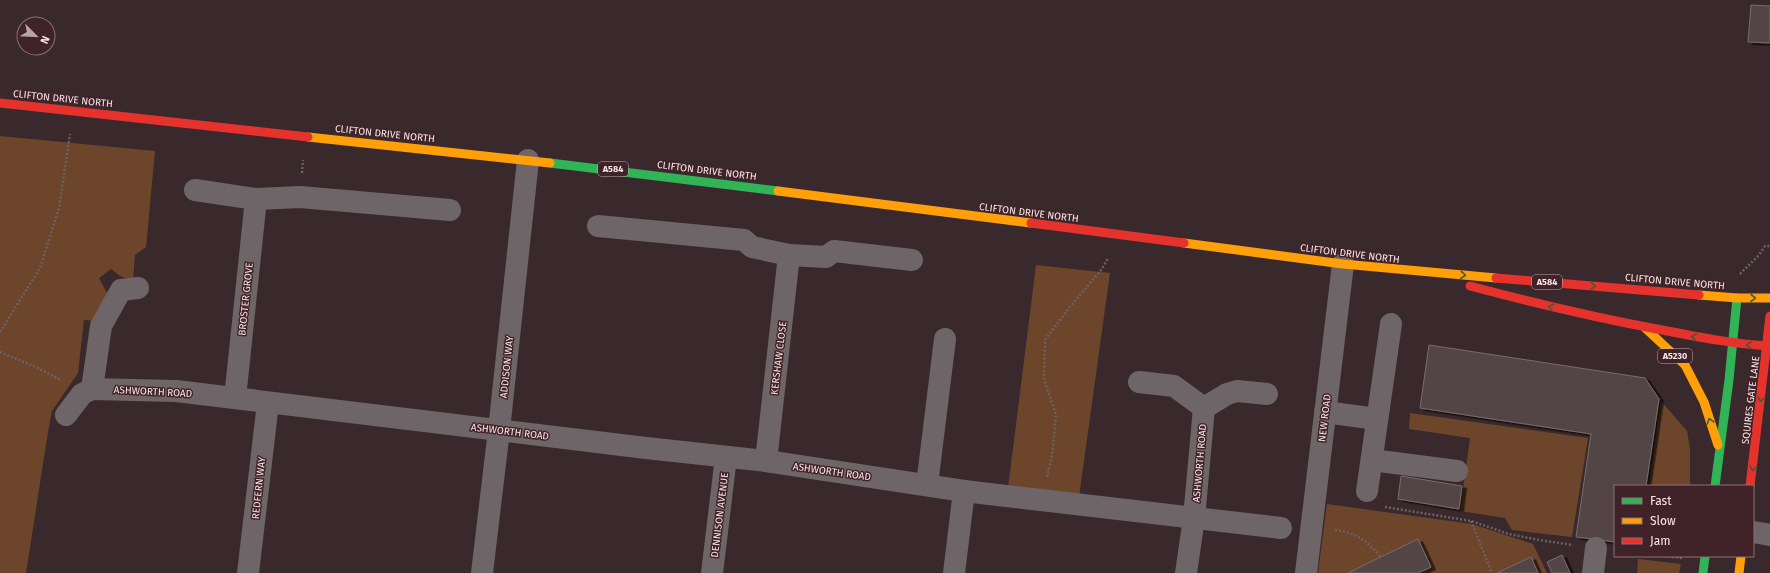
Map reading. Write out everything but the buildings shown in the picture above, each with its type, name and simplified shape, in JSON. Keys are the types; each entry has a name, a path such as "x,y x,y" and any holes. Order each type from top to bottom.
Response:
{"main road":[{"name":"CLIFTON DRIVE NORTH","path":"0,103 634,172 1343,264 1737,298 1770,298"},
{"name":"CLIFTON DRIVE NORTH","path":"1411,271 1571,312 1732,344"},
{"path":"1720,452 1737,298"},
{"name":"SQUIRES GATE LANE","path":"1750,485 1769,346 1770,316"},
{"name":"A5230","path":"1644,327 1685,365 1704,402 1720,452 1715,485"},
{"name":"A584","path":"1732,344 1769,346"},
{"path":"1755,450 1764,439"},
{"path":"1703,573 1705,557"},
{"path":"1739,573 1741,557"}],"street":[{"name":"ADDISON WAY","path":"482,573 528,160"},
{"path":"195,190 256,199 300,197 450,210"},
{"name":"BROSTER GROVE","path":"235,398 256,199"},
{"path":"598,226 744,240 752,247 789,255 826,257 834,251 912,260"},
{"name":"KERSHAW CLOSE","path":"766,461 789,255"},
{"name":"NEW ROAD","path":"1306,573 1343,264"},
{"path":"66,415 82,394 92,389 101,326 123,285"},
{"path":"1368,491 1391,324"},
{"path":"927,485 945,339"},
{"path":"1139,382 1174,386 1204,408 1227,394 1237,391 1267,394"},
{"name":"ASHWORTH ROAD","path":"92,389 176,391 766,461 964,490 1280,528"},
{"name":"REDFERN WAY","path":"248,573 268,403"},
{"name":"ASHWORTH ROAD","path":"1194,518 1204,408"},
{"path":"1325,412 1377,419"},
{"name":"DENNISON AVENUE","path":"712,573 726,457"},
{"path":"1372,460 1457,471"},
{"path":"954,573 964,490"},
{"path":"1186,573 1194,518"},
{"path":"1754,532 1770,535"},
{"path":"1593,573 1596,548"}],"path":[{"path":"0,332 40,268 59,208 73,110"},
{"path":"300,197 304,135"},
{"path":"1042,500 1052,455 1056,415 1044,379 1045,340 1069,308 1102,269 1119,234"},
{"path":"0,352 36,367 75,388 92,389"},
{"path":"1382,507 1471,521 1509,534 1596,548"},
{"path":"1471,521 1492,573"},
{"path":"1311,527 1349,532 1367,542 1381,557"}],"shaded area":[{"path":"0,136 155,151 146,247 135,255 133,281 120,276 111,269 99,278 108,295 95,321 84,320 78,373 52,411 26,573 0,573"},
{"path":"1036,265 1110,273 1078,504 1007,496"},
{"path":"1661,401 1687,431 1690,449 1690,485 1649,485"},
{"path":"1410,413 1588,438 1572,537 1512,530 1505,518 1460,511 1470,438 1409,429"},
{"path":"1327,504 1472,524 1533,544 1547,573 1318,573"},
{"path":"1638,559 1681,564 1679,573 1637,573"}],"traffic: fast":[{"path":"550,163 778,191"},
{"path":"1715,485 1729,380 1737,298"},
{"path":"1703,573 1705,557"}],"traffic: slow":[{"path":"308,137 550,163"},
{"path":"778,191 1031,223"},
{"path":"1184,243 1343,264 1496,278"},
{"path":"1699,295 1737,298 1770,298"},
{"path":"1644,327 1685,365 1704,402 1718,445"},
{"path":"1739,573 1741,557"}],"traffic: jam":[{"path":"0,103 308,137"},
{"path":"1031,223 1184,243"},
{"path":"1496,278 1699,295"},
{"path":"1470,286 1566,310 1638,325 1716,340 1770,346"},
{"path":"1750,485 1770,316"}]}
